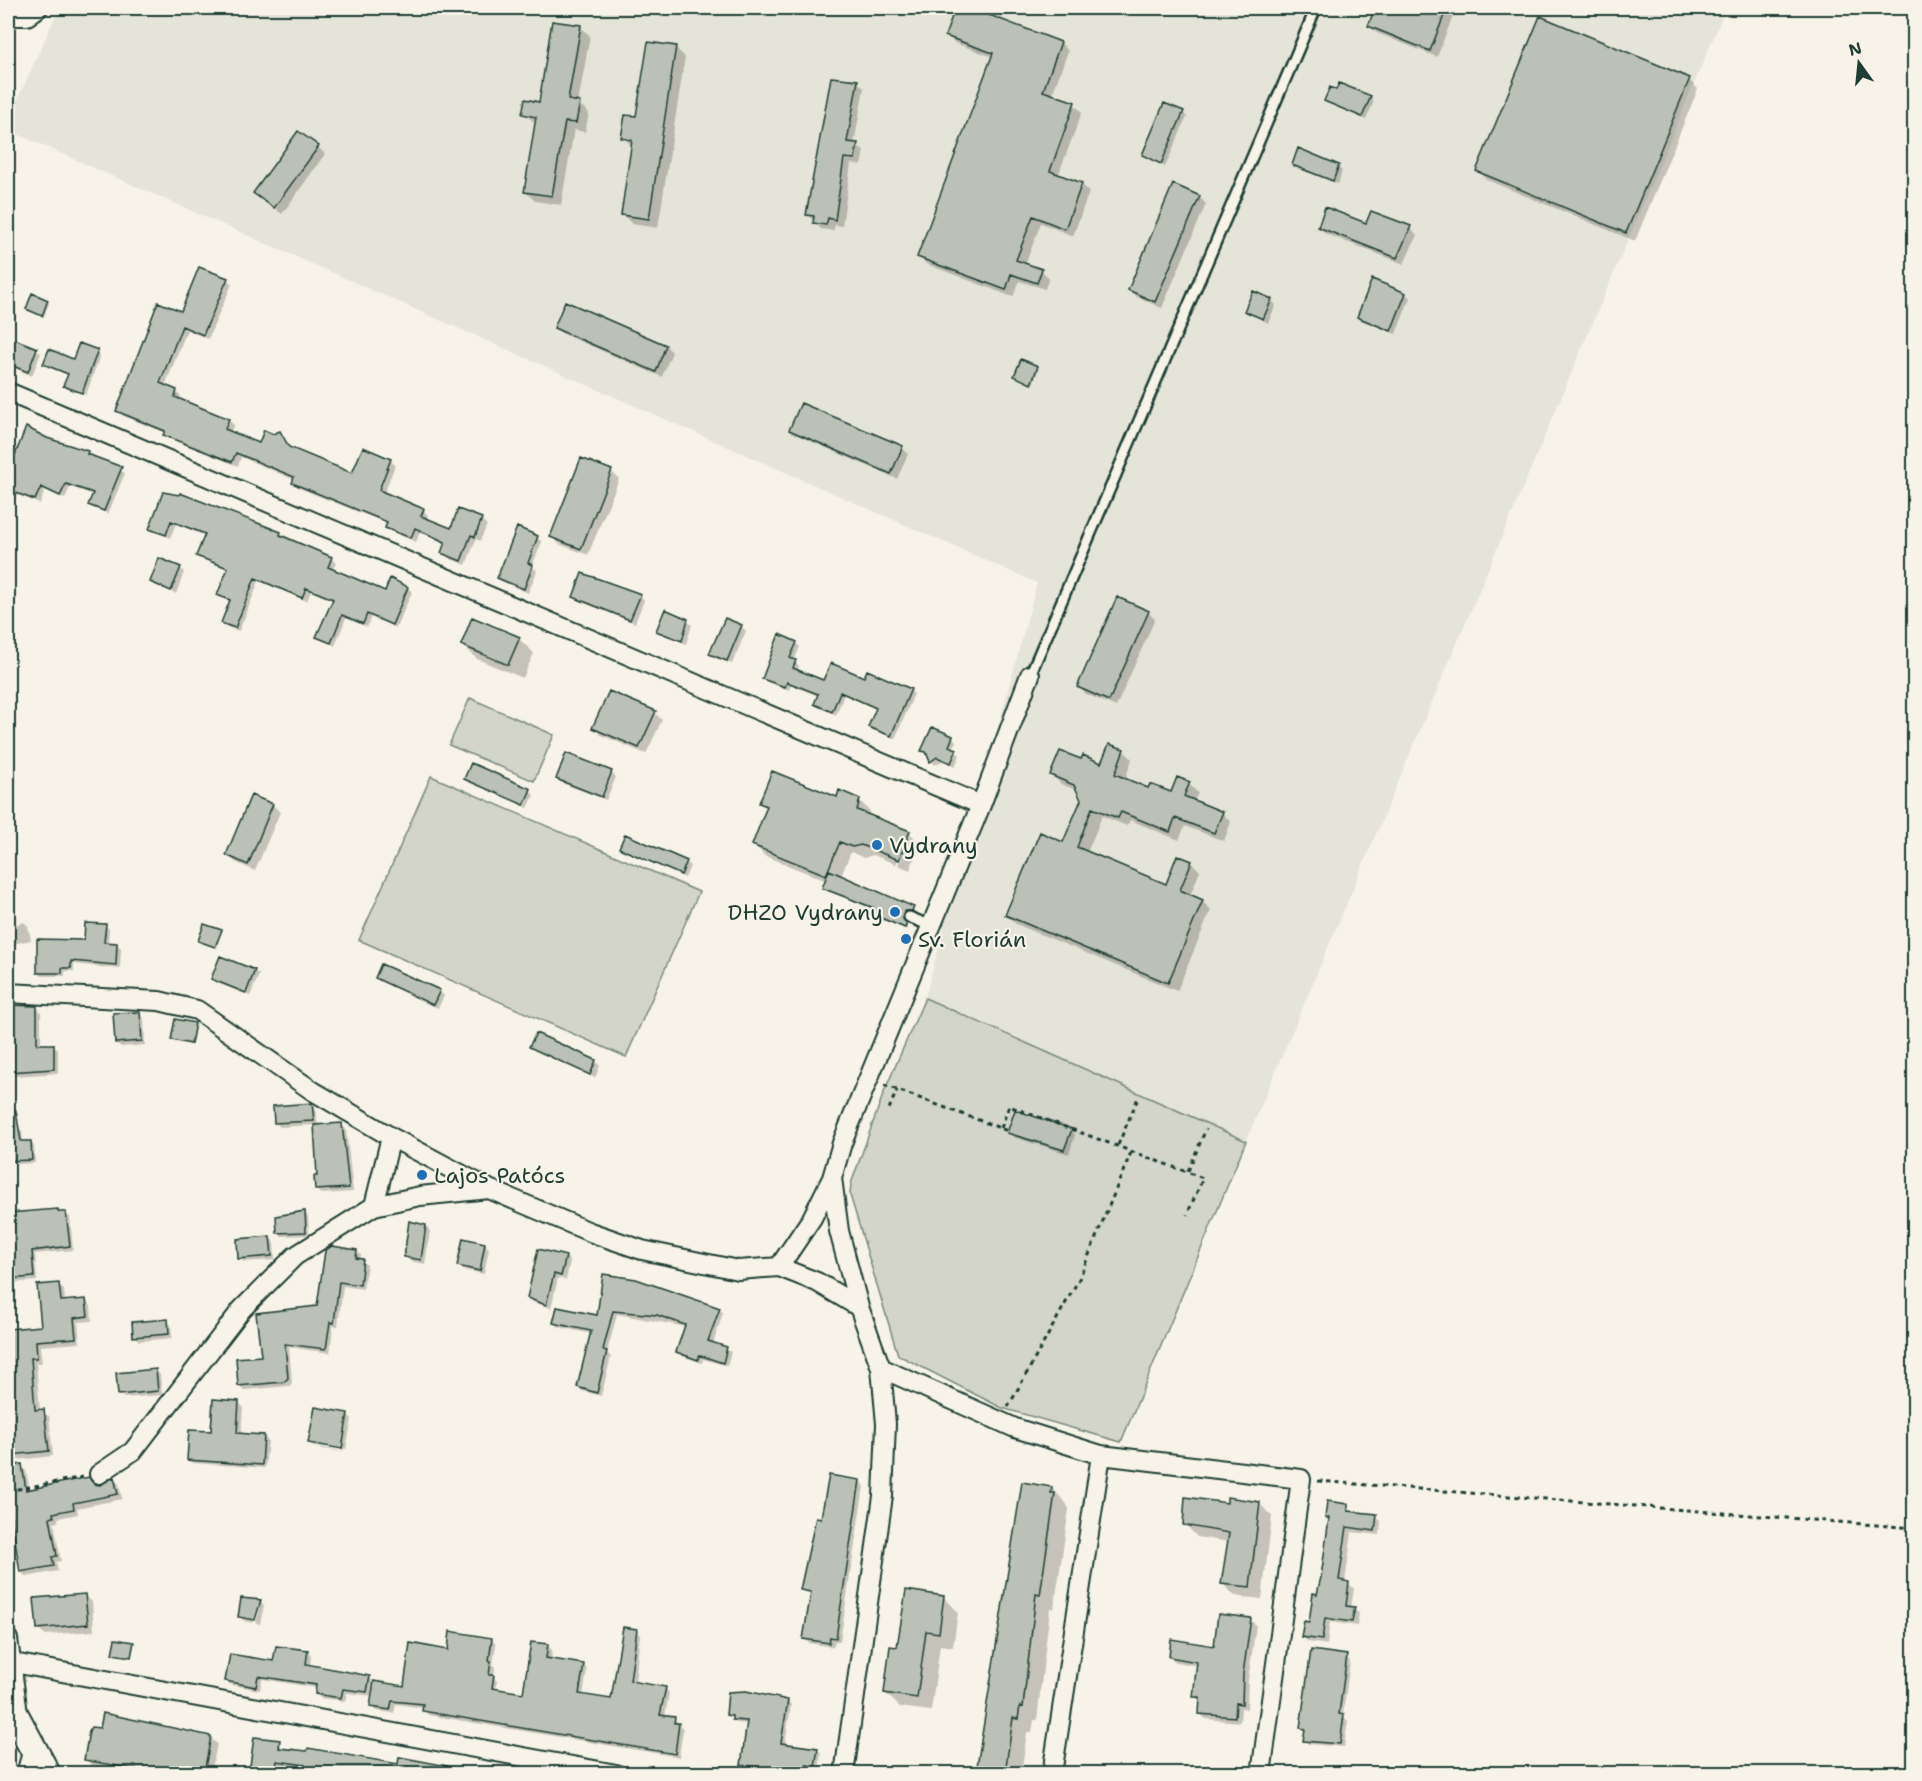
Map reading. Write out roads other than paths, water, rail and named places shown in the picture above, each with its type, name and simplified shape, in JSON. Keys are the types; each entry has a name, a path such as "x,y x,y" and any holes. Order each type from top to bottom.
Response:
{"street":[{"path":"8,16 27,16 38,8"},
{"path":"8,392 981,805"},
{"path":"779,1267 812,1218 832,1178 842,1143 981,805 1030,675"},
{"path":"8,993 159,1001 197,1010 313,1091 391,1137 489,1190 590,1232 642,1250 738,1270 779,1267 817,1282 859,1307"},
{"path":"374,1206 391,1137"},
{"path":"832,1178 838,1231 859,1307 881,1368 886,1424 883,1496 844,1773"},
{"path":"99,1474 133,1451 242,1309 295,1256 374,1206 420,1196 489,1190"},
{"path":"881,1368 1002,1423 1101,1455 1301,1479 1261,1773"},
{"path":"1052,1773 1101,1455"},
{"path":"8,1639 9,1662 20,1725"},
{"path":"9,1662 616,1773"},
{"path":"8,1702 47,1773"},
{"path":"26,1773 33,1749"}],"lane":[{"path":"1030,675 1316,8"},
{"path":"909,917 931,926"}],"place":[{"name":"Vydrany","path":"877,845"},
{"name":"DHZO Vydrany","path":"895,912"},
{"name":"Sv. Florián","path":"906,939"},
{"name":"Lajos Patócs","path":"422,1175"}]}
